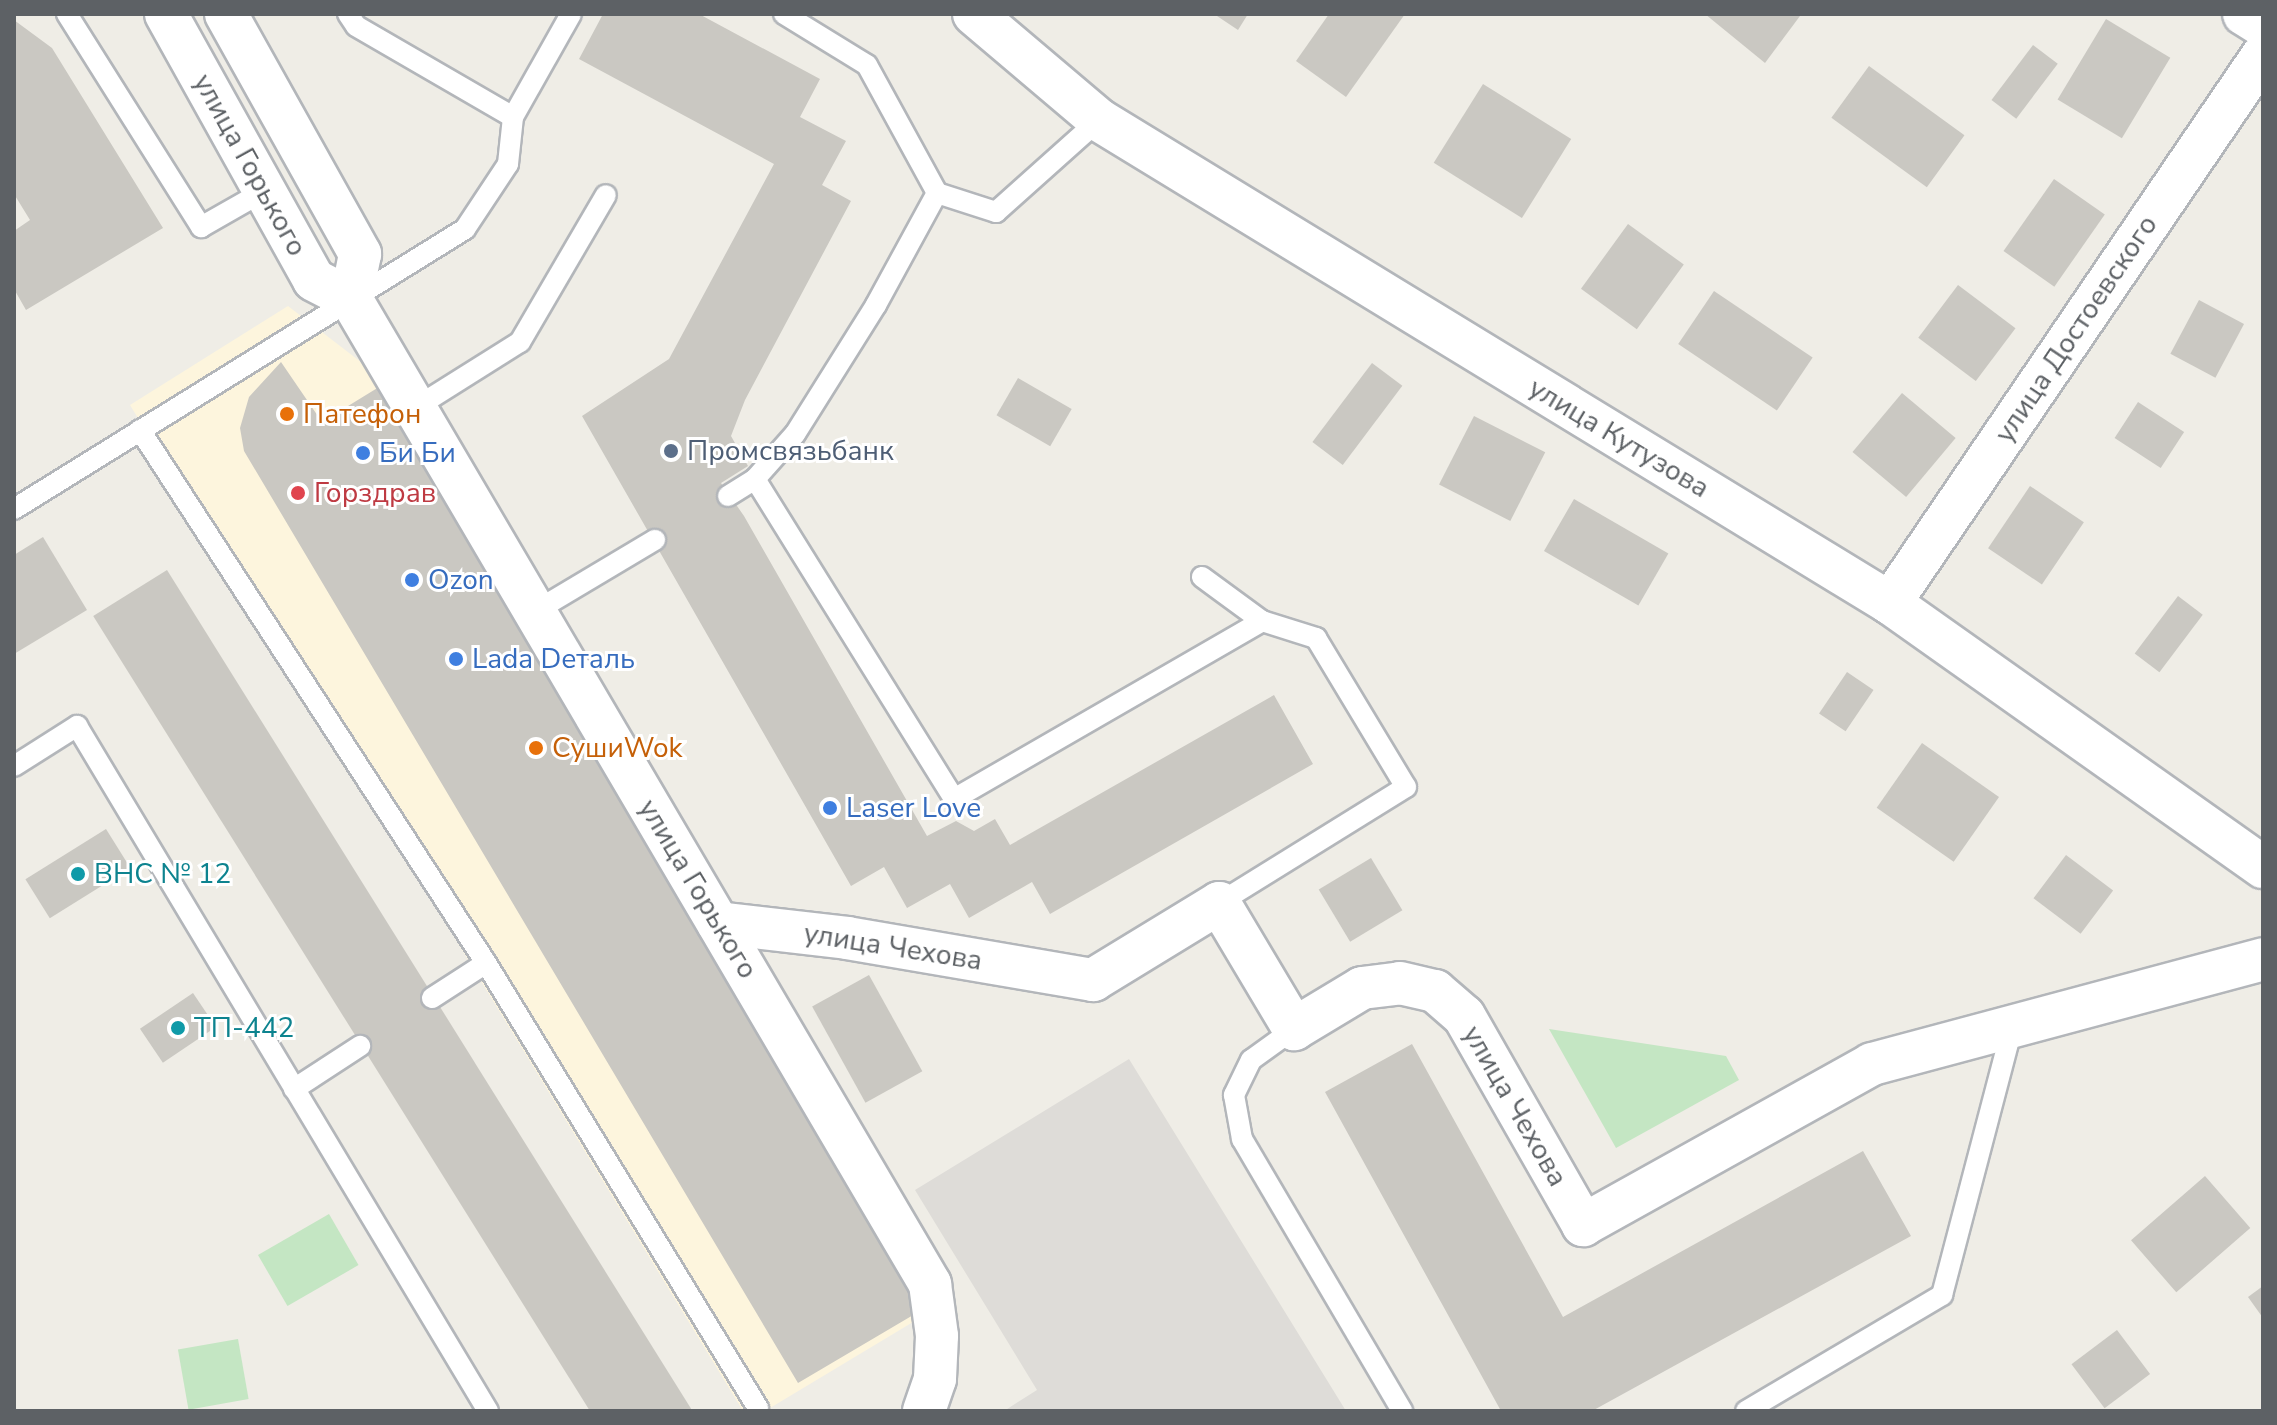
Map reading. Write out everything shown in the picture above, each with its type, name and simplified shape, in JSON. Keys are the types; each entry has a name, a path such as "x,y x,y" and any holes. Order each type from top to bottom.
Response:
{"street":[{"name":"улица Горького","path":"166,14 314,280 351,299 930,1284 937,1336 935,1379 924,1411"},
{"name":"улица Горького","path":"226,14 360,254 351,299"},
{"name":"улица Кутузова","path":"974,14 1099,120 1890,603 2263,867"},
{"path":"2244,14 2263,26"},
{"name":"улица Достоевского","path":"1890,603 2263,55"},
{"path":"1219,903 1294,1029"},
{"name":"улица Чехова","path":"718,923 847,938 1093,980 1219,903"},
{"name":"улица Чехова","path":"1294,1029 1362,988 1400,983 1435,991 1464,1016 1583,1225 1872,1064 2013,1023 2263,959"}],"lane":[{"path":"67,14 201,227 264,191"},
{"path":"348,14 356,26 513,117"},
{"path":"14,509 465,229 508,164 513,117 571,14"},
{"path":"784,14 867,65 937,193 996,212 1099,120"},
{"path":"728,496 755,479 795,434 876,305 937,193"},
{"path":"415,408 520,342 606,195"},
{"path":"140,430 486,963 758,1408"},
{"path":"755,479 954,799 1262,621"},
{"path":"534,612 655,540"},
{"path":"1202,577 1262,621 1316,638 1406,787 1219,903"},
{"path":"14,766 77,726 488,1411"},
{"path":"432,998 486,963"},
{"path":"1746,1411 1942,1295 2013,1023"},
{"path":"1294,1029 1251,1060 1234,1095 1242,1139 1402,1411"},
{"path":"294,1089 360,1046"}],"shaded area":[{"path":"288,306 383,379 928,1313 765,1411 743,1411 130,405"},
{"path":"1129,1059 1346,1411 1004,1411 1037,1390 915,1190"}],"green space":[{"path":"1549,1029 1726,1056 1739,1080 1616,1148"},
{"path":"329,1214 358,1265 287,1306 258,1255"},
{"path":"238,1339 249,1399 189,1410 178,1350"}],"building":[{"path":"603,14 699,14 820,79 800,117 846,141 822,185 851,201 745,400 731,436 748,466 721,483 744,516 927,836 956,821 974,831 995,819 1010,845 1274,695 1313,764 1050,914 1032,882 969,918 950,884 907,908 884,867 851,886 582,416 669,359 774,164 579,59"},
{"path":"1214,14 1248,14 1238,30"},
{"path":"1329,14 1405,14 1346,97 1296,61"},
{"path":"1705,14 1797,14 1800,16 1765,63"},
{"path":"2106,19 2170,58 2122,138 2058,100"},
{"path":"14,20 52,48 163,228 26,310 14,289 14,231 30,220 14,194"},
{"path":"2033,45 2058,64 2016,119 1991,100"},
{"path":"1869,66 1964,135 1927,187 1831,118"},
{"path":"1483,84 1571,139 1522,218 1434,163"},
{"path":"2054,179 2105,215 2054,287 2004,251"},
{"path":"1628,224 1684,265 1637,329 1581,289"},
{"path":"1958,285 2016,328 1976,381 1918,338"},
{"path":"1714,291 1813,358 1777,411 1678,344"},
{"path":"2199,300 2244,324 2215,378 2170,354"},
{"path":"281,362 322,422 379,387 920,1311 798,1383 244,451 240,428 249,397"},
{"path":"1372,363 1402,386 1343,465 1312,442"},
{"path":"1018,378 1072,409 1050,446 996,415"},
{"path":"1902,393 1956,438 1906,497 1853,452"},
{"path":"2138,402 2184,432 2161,468 2115,438"},
{"path":"1474,416 1545,452 1510,521 1439,485"},
{"path":"2030,486 2084,522 2042,585 1988,548"},
{"path":"1574,499 1668,554 1638,605 1544,551"},
{"path":"43,537 87,610 14,654 14,555"},
{"path":"167,570 691,1409 590,1411 93,616"},
{"path":"2178,596 2203,615 2159,672 2135,654"},
{"path":"1847,672 1874,690 1846,731 1819,713"},
{"path":"1922,743 1999,797 1954,862 1877,808"},
{"name":"ВНС № 12","path":"106,829 130,868 50,918 25,879"},
{"path":"2066,855 2113,891 2081,934 2034,898"},
{"path":"1371,858 1402,910 1350,942 1319,889"},
{"path":"869,975 922,1071 865,1103 812,1007"},
{"name":"ТП-442","path":"193,993 216,1027 163,1063 140,1029"},
{"path":"1412,1044 1563,1317 1863,1151 1911,1236 1592,1411 1501,1411 1325,1092"},
{"path":"2205,1176 2250,1228 2176,1292 2131,1240"},
{"path":"2263,1286 2263,1318 2248,1297"},
{"path":"2117,1330 2150,1374 2105,1408 2071,1364"}],"place":[{"name":"Патефон","path":"287,414"},
{"name":"Промсвязьбанк","path":"671,451"},
{"name":"Би Би","path":"363,453"},
{"name":"Горздрав","path":"298,493"},
{"name":"Ozon","path":"412,580"},
{"name":"Lada Dеталь","path":"456,659"},
{"name":"СушиWok","path":"536,748"},
{"name":"Laser Love","path":"830,808"},
{"name":"ВНС № 12","path":"78,874"},
{"name":"ТП-442","path":"178,1028"}]}
